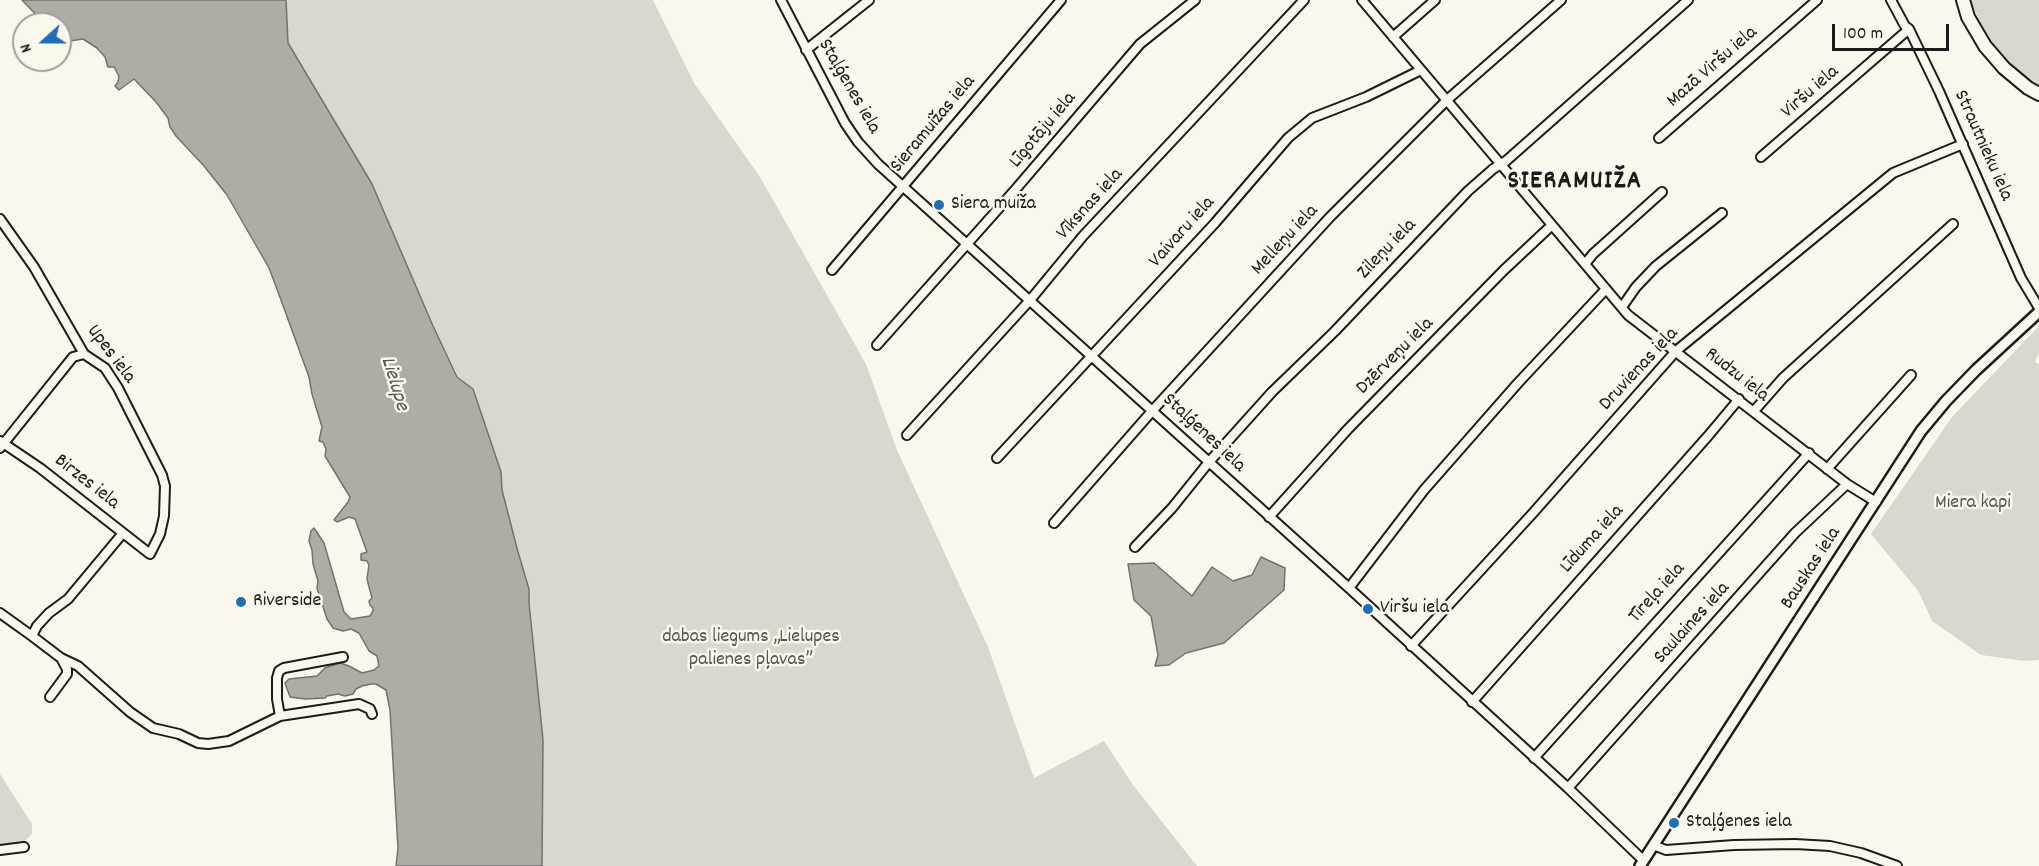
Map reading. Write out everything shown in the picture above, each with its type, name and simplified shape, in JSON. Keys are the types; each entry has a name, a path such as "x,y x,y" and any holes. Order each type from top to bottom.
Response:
{"highway":[{"path":"1963,0 1968,17 1985,46 2004,68 2039,94"}],"street":[{"name":"Staļģenes iela","path":"781,0 845,123 878,164 1031,299 1568,788 1641,863"},
{"path":"806,50 869,0"},
{"name":"Sieramuižas iela","path":"832,270 1061,0"},
{"name":"Līgotāju iela","path":"877,345 969,243 1140,44 1195,0"},
{"name":"Vīksnas iela","path":"907,435 1031,299 1083,236 1304,0"},
{"name":"Rudzu iela","path":"1362,0 1628,315 1827,469 1876,502"},
{"path":"1393,37 1435,0"},
{"name":"Melleņu iela","path":"1054,523 1153,410 1330,217 1447,100 1561,0"},
{"name":"Zileņu iela","path":"1135,547 1172,508 1209,462 1272,392 1335,331 1468,191 1501,165 1688,0"},
{"name":"Mazā Viršu iela","path":"1659,138 1817,0"},
{"name":"Strautnieku iela","path":"1891,0 1905,26 1909,29 1963,144 2021,278 2039,310"},
{"name":"Viršu iela","path":"1761,157 1909,29"},
{"name":"Vaivaru iela","path":"997,458 1215,223 1288,138 1312,118 1366,97 1421,70"},
{"name":"Druvienas iela","path":"1411,646 1533,513 1676,351 1893,173 1963,144"},
{"path":"1586,264 1593,254 1662,192"},
{"path":"1622,307 1656,266 1722,213"},
{"name":"Upes iela","path":"0,219 34,267 84,354 105,368 118,388 165,486 164,516 160,534 150,554"},
{"path":"1754,411 1782,378 1953,224"},
{"name":"Dzērveņu iela","path":"1269,517 1348,429 1504,270 1552,225"},
{"path":"1349,588 1424,490 1518,383 1606,289"},
{"name":"Bauskas iela","path":"1641,863 1921,431 1946,401 2039,310"},
{"path":"1,444 73,357 84,354"},
{"path":"1827,469 1911,375"},
{"name":"Līduma iela","path":"1472,702 1708,436 1738,399"},
{"name":"Birzes iela","path":"1,444 19,452 150,554"},
{"name":"Tīreļa iela","path":"1534,758 1809,453"},
{"name":"Saulaines iela","path":"1568,788 1795,533 1847,484"},
{"path":"32,636 37,626 49,613 68,599 123,533"},
{"path":"0,613 61,658 78,666 130,712 153,728 179,734 198,743 229,741 280,716 359,704 370,709 372,714"},
{"path":"280,716 277,699 279,671 284,668 344,657"},
{"path":"50,697 67,674 61,658"},
{"path":"1653,845 1666,850 1734,845 1830,846 1861,853 1897,866"},
{"path":"0,850 24,847"}],"green space":[{"name":"dabas liegums „Lielupes palienes pļavas”","path":"286,0 653,0 694,83 760,177 866,364 897,450 988,647 1034,778 1104,741 1133,785 1197,866 542,866 543,740 529,589 502,490 501,472 473,389 458,377 433,326 372,184 288,43"},
{"path":"1970,0 2039,0 2039,86 2007,62 1986,35"},
{"name":"Miera kapi","path":"2039,326 2039,352 2035,362 2039,364 2039,660 2025,661 1981,655 1932,621 1919,592 1871,534 1952,417"},
{"path":"0,774 32,824 32,834 25,841 0,845"}],"water":[{"name":"Lielupe","path":"22,0 286,0 288,43 372,184 457,377 473,389 501,472 502,490 529,589 543,740 542,866 396,866 398,848 390,710 386,690 376,684 371,684 362,686 353,694 345,696 338,694 325,698 305,699 290,697 285,683 289,679 317,676 325,668 340,663 362,673 379,666 377,656 369,651 359,633 351,629 343,631 333,628 327,619 317,588 318,581 309,541 314,528 324,543 344,612 351,619 370,616 373,611 369,601 372,598 367,579 369,565 367,561 361,560 361,554 367,552 355,519 349,517 337,522 334,520 350,497 325,456 326,449 323,442 319,441 322,427 309,377 269,268 227,195 176,136 170,127 168,118 156,102 134,79 119,90 115,86 119,76 114,67 108,67 105,57 97,48 83,39 72,41 72,12 34,12"},
{"path":"1261,557 1285,568 1284,590 1224,643 1186,653 1169,665 1155,666 1158,655 1151,616 1134,600 1128,564 1154,563 1192,596 1212,567 1233,581 1252,575"}],"place":[{"name":"Siera muiža","path":"939,205"},
{"name":"Riverside","path":"241,602"},
{"name":"Viršu iela","path":"1368,609"},
{"name":"Staļģenes iela","path":"1674,823"}],"district":[{"name":"SIERAMUIŽA","path":"1575,183"}]}
